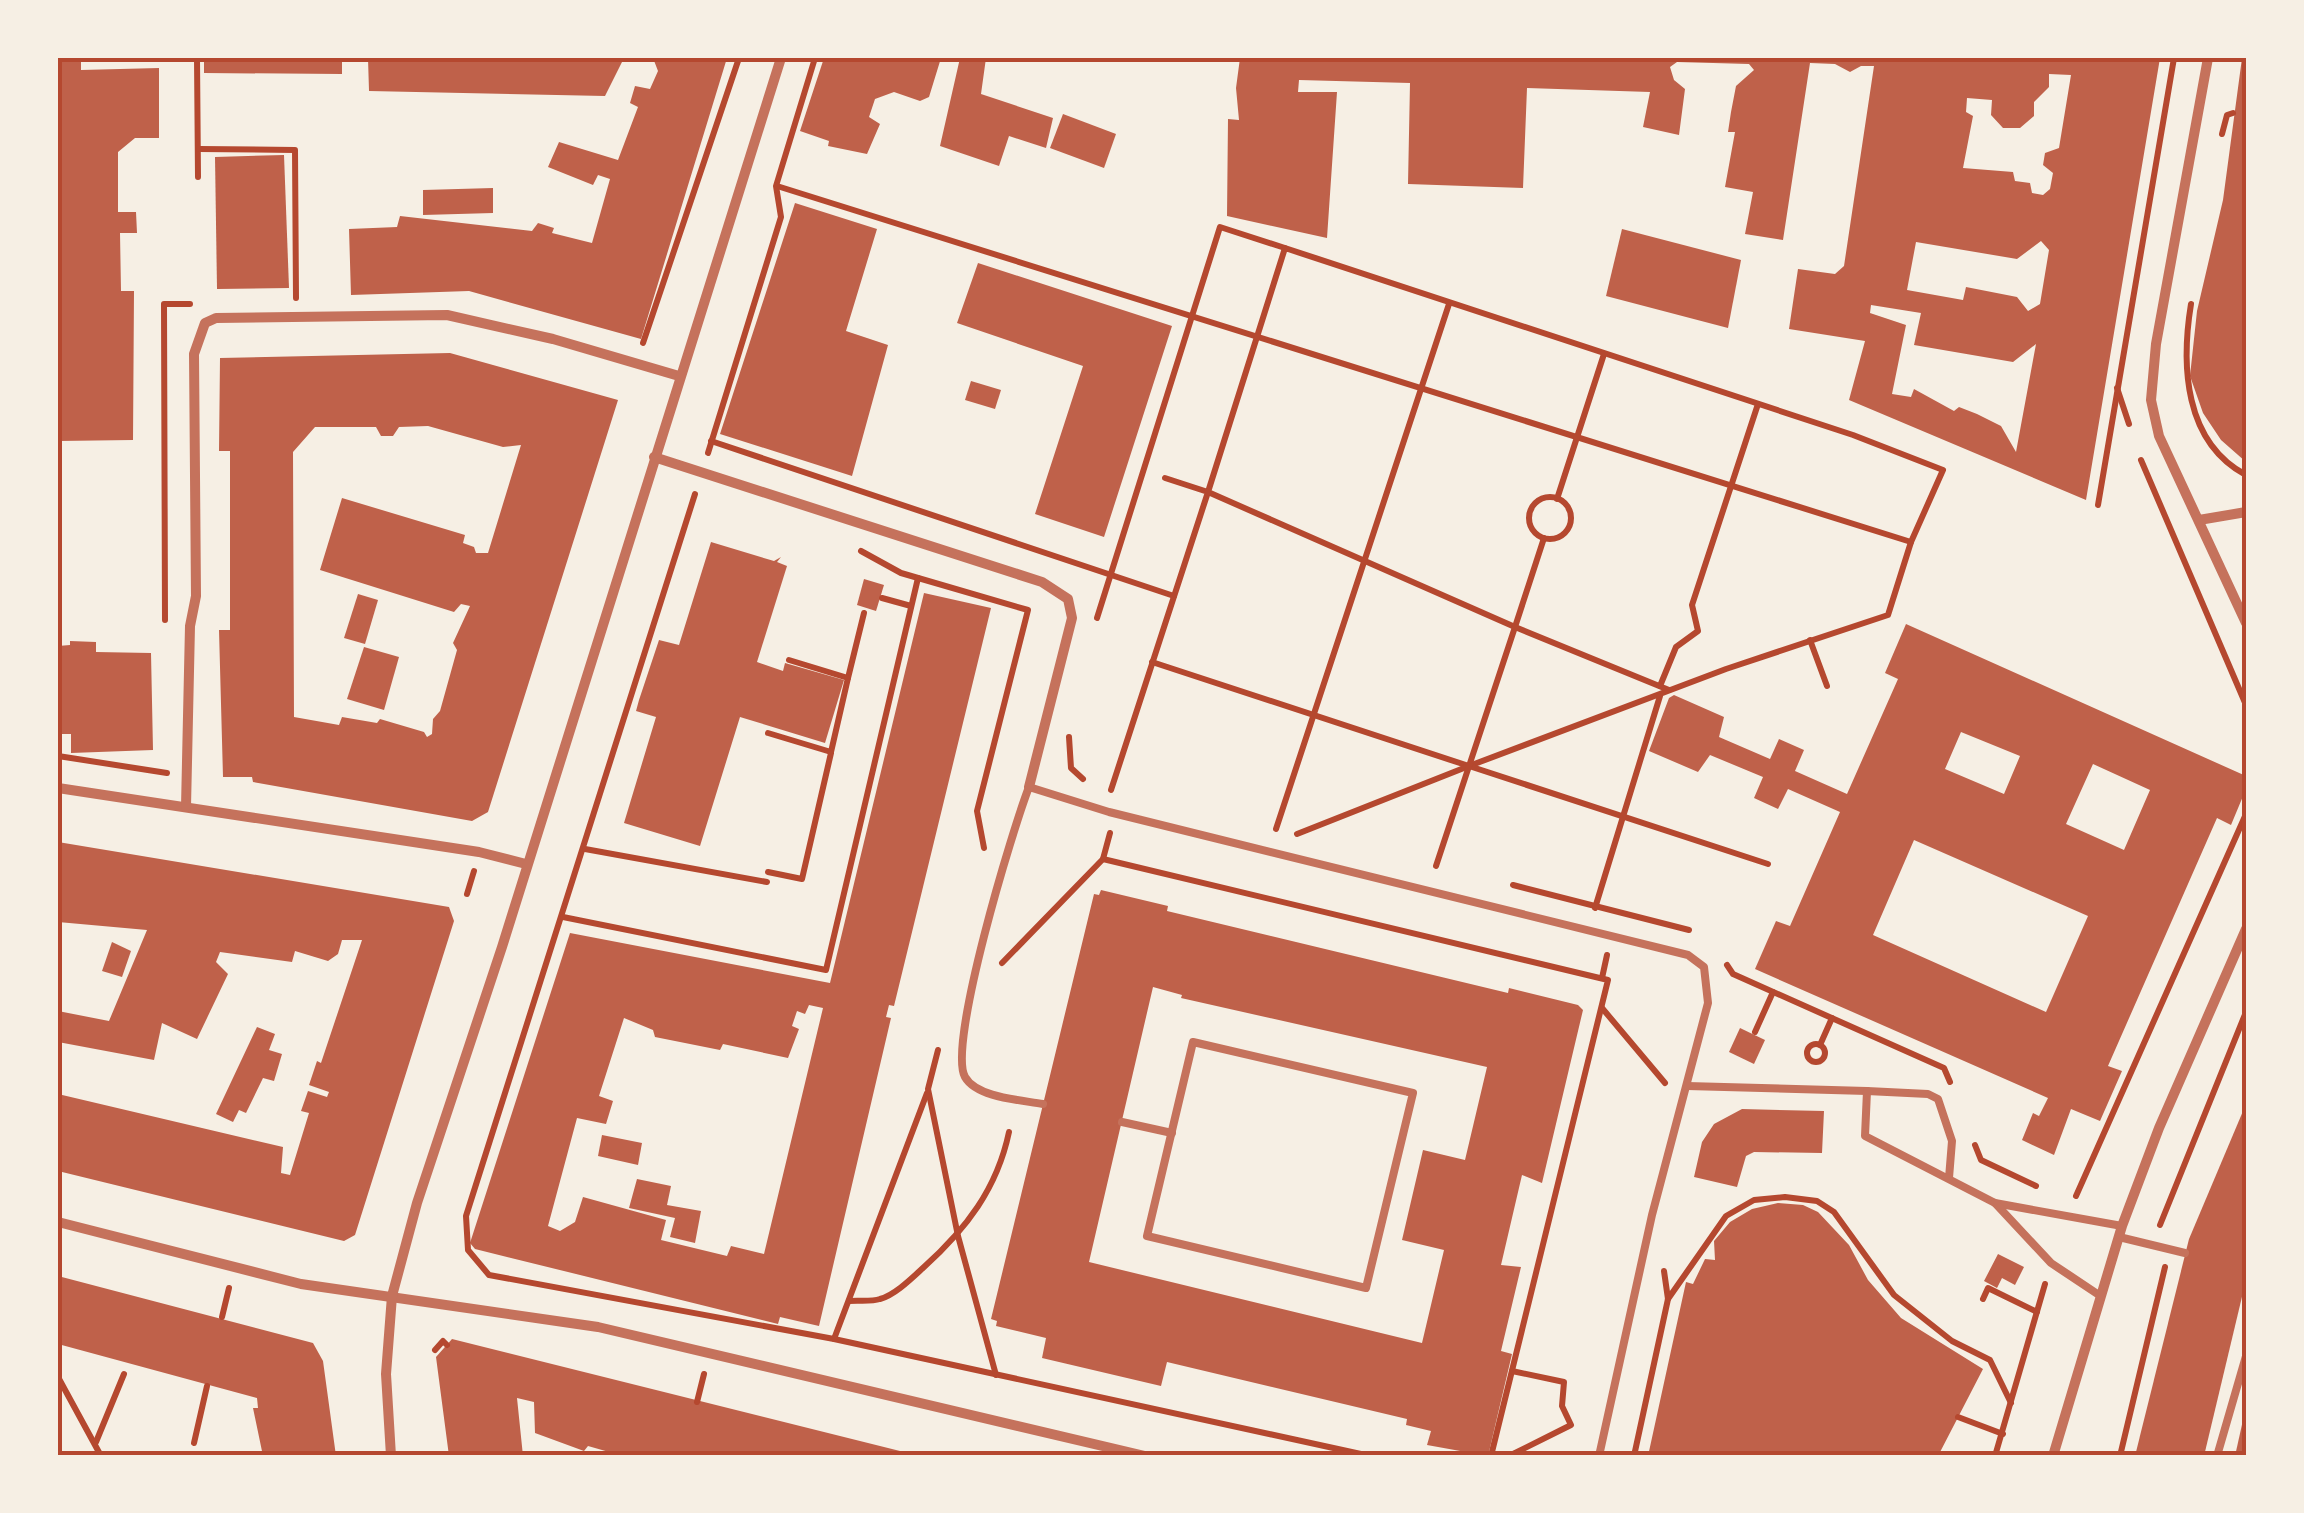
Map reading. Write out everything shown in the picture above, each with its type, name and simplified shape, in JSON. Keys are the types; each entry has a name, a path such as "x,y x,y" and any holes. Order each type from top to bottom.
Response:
{"street":[{"path":"391,1456 386,1374 392,1296 678,376 782,58"},
{"path":"2208,58 2156,344 2152,400 2159,436 2246,623"},
{"path":"186,807 190,776 190,626 196,596 194,354 205,323 216,318 447,316 480,320 678,376"},
{"path":"654,457 1027,578 1068,600 1072,618 1029,787"},
{"path":"2199,520 2246,512"},
{"path":"58,788 479,852 526,864"},
{"path":"2052,1456 2121,1231 2159,1128 2246,929"},
{"path":"58,1222 301,1284 598,1328 1145,1456"}],"lane":[{"path":"1043,1104 980,1090 965,1077 962,1044 1010,834 1029,787 1110,812 1688,955 1704,967 1708,1003 1599,1456"},
{"path":"1193,1042 1413,1094 1366,1288 1147,1236 1172,1133 1193,1042"},
{"path":"1687,1086 1928,1094 1938,1099 1952,1141 1948,1178"},
{"path":"1868,1091 1865,1136 1995,1203 2121,1231 2185,1253"},
{"path":"1122,1122 1172,1133"},
{"path":"1995,1203 2051,1263 2099,1296"},
{"path":"2217,1456 2246,1356"}],"path":[{"path":"197,58 198,177"},
{"path":"632,346 645,343 739,58"},
{"path":"816,58 776,186 781,217 712,441 1174,596"},
{"path":"2098,505 2174,58"},
{"path":"2218,149 2227,115 2233,113"},
{"path":"199,149 295,150 296,304 314,304"},
{"path":"776,186 1193,313 1911,542"},
{"path":"1095,628 1108,574 1220,227 1758,404 1943,470 1911,542 1888,615 1670,691 1297,834"},
{"path":"972,993 1103,859 1111,829 1112,788 1286,248"},
{"path":"2193,293 2184,348 2194,411 2212,446 2232,468 2246,475"},
{"path":"164,628 164,304 199,304"},
{"path":"1276,829 1449,304"},
{"path":"1557,499 1604,354"},
{"path":"2116,387 2134,439"},
{"path":"1660,686 1676,647 1698,631 1692,605 1758,404"},
{"path":"2139,455 2183,568 2246,705"},
{"path":"1165,478 1208,492 1670,691"},
{"path":"710,503 693,498 586,849 466,1216 468,1250 489,1274 834,1339 1370,1456"},
{"path":"1557,499 1568,508 1569,528 1558,538 1544,538 1530,525 1530,512 1538,502 1557,499"},
{"path":"1436,866 1544,538"},
{"path":"854,547 918,578 1028,610 976,811 985,849 980,867"},
{"path":"562,917 826,970 918,578"},
{"path":"882,598 911,606"},
{"path":"768,872 802,878 864,613"},
{"path":"1810,640 1827,686"},
{"path":"789,660 819,665 848,678"},
{"path":"1152,662 1768,864"},
{"path":"1590,928 1620,818 1660,696"},
{"path":"1074,719 1067,752 1071,768 1082,779 1112,788"},
{"path":"768,734 831,752"},
{"path":"160,754 160,771"},
{"path":"58,756 190,776"},
{"path":"2060,1196 2076,1196 2246,814"},
{"path":"586,849 767,882"},
{"path":"1103,859 1608,980 1491,1456"},
{"path":"1755,1032 1773,992"},
{"path":"1602,1006 1682,1104"},
{"path":"1820,1045 1832,1018"},
{"path":"834,1339 928,1089 940,1042"},
{"path":"1944,1068 1952,1086"},
{"path":"928,1089 958,1236 996,1375"},
{"path":"849,1301 880,1300 910,1280 958,1236 984,1200 1003,1162 1010,1132"},
{"path":"1974,1141 1981,1160 2044,1189"},
{"path":"1668,1299 1726,1216 1739,1207 1785,1196 1818,1202 1848,1225 1894,1295 1952,1340 1990,1360 2011,1403"},
{"path":"1634,1456 1668,1299 1664,1267"},
{"path":"1996,1456 2047,1277"},
{"path":"1983,1299 1988,1288 2038,1312"},
{"path":"435,1350 443,1341 447,1345"},
{"path":"1508,1456 1570,1425 1562,1406 1564,1382 1512,1371"},
{"path":"96,1442 124,1374"},
{"path":"58,1377 101,1456"},
{"path":"194,1443 207,1386"},
{"path":"1958,1417 2002,1434"}],"building":[{"path":"58,58 81,58 81,70 159,68 159,138 135,138 118,152 118,212 136,212 137,233 120,233 121,291 134,291 133,440 58,441"},
{"path":"204,58 342,58 342,74 204,73"},
{"path":"368,58 624,58 605,96 369,91"},
{"path":"653,58 727,58 641,339 469,291 351,295 349,229 397,227 400,216 532,231 538,223 554,228 552,233 592,243 610,179 598,175 593,185 548,167 559,142 618,160 638,107 630,103 635,86 650,89 658,71"},
{"path":"824,58 941,58 929,97 920,101 894,92 875,99 869,117 880,124 867,154 828,146 829,141 800,131"},
{"path":"960,58 986,58 981,94 1053,118 1046,148 1009,136 999,166 940,146"},
{"path":"1240,58 2160,58 2086,500 1849,400 1865,341 1789,329 1798,269 1835,274 1844,266 1874,66 1861,66 1850,72 1835,64 1810,63 1783,240 1745,234 1753,192 1725,187 1735,132 1728,132 1736,86 1754,70 1749,64 1677,62 1670,67 1674,80 1685,89 1679,135 1643,127 1650,92 1527,88 1523,188 1408,184 1410,83 1299,80 1298,92 1337,92 1327,238 1227,216 1228,119 1239,120 1236,88","holes":["2049,74 2071,75 2059,148 2045,153 2043,165 2053,173 2050,189 2043,195 2032,193 2030,183 2015,181 2013,172 1963,168 1973,116 1966,112 1967,98 1992,100 1991,115 2003,128 2020,128 2034,116 2034,102 2049,87","2041,241 2049,250 2040,304 2028,311 2017,297 1966,287 1963,300 1907,290 1916,242 2017,259","1871,305 1921,313 1914,345 2013,362 2036,344 2016,452 2001,426 1977,414 1959,407 1954,411 1914,389 1911,397 1892,394 1906,325 1870,313"]},
{"path":"2242,58 2246,58 2246,462 2221,440 2203,413 2190,376 2197,311 2223,200"},
{"path":"1063,114 1116,134 1104,168 1050,148"},
{"path":"284,155 289,288 217,289 215,157"},
{"path":"493,188 493,213 423,215 423,190"},
{"path":"795,203 877,229 846,331 888,345 852,476 720,434"},
{"path":"1622,229 1741,260 1728,328 1606,296"},
{"path":"978,263 1172,326 1104,537 1035,514 1083,366 957,323"},
{"path":"450,353 618,400 488,812 472,821 253,782 252,777 223,777 219,630 230,630 230,451 219,451 220,358","holes":["428,426 503,447 521,445 488,553 476,553 474,547 463,543 465,535 342,498 320,570 454,612 461,604 470,606 453,643 457,650 440,711 433,719 432,734 427,737 424,732 380,719 377,723 342,717 339,725 294,717 293,452 315,427 376,427 381,436 393,436 399,427"]},
{"path":"971,381 1001,390 995,409 965,400"},
{"path":"711,542 774,561 781,557 777,562 787,566 757,662 783,671 785,663 844,680 825,743 740,717 700,846 624,823 656,717 636,711 639,700 659,640 679,645"},
{"path":"864,579 884,585 876,611 857,605"},
{"path":"924,593 991,608 894,1006 889,1005 886,1017 891,1018 819,1326 780,1317 778,1324 475,1249 470,1243 570,933 830,983","holes":["809,1005 823,1008 764,1254 731,1246 727,1256 661,1240 666,1220 583,1197 575,1222 560,1231 548,1226 577,1118 606,1124 613,1101 599,1096 624,1018 653,1030 655,1037 720,1050 723,1044 788,1058 799,1029 792,1026 797,1011 805,1014"]},
{"path":"358,594 378,600 365,644 344,638"},
{"path":"1906,624 2246,776 2246,789 2231,825 2217,818 2108,1066 2122,1071 2100,1121 2071,1109 2054,1155 2022,1140 2033,1113 2039,1116 2048,1098 1755,969 1776,921 1790,926 1840,812 1788,789 1778,809 1754,798 1763,777 1710,755 1698,772 1649,751 1669,698 1674,695 1724,717 1719,737 1770,759 1779,739 1804,750 1795,771 1847,794 1898,679 1885,673","holes":["1961,732 2020,756 2004,794 1945,769","2093,764 2150,790 2124,850 2066,824","1914,840 2088,916 2046,1012 1873,935"]},
{"path":"70,641 96,642 96,652 151,653 153,750 71,753 71,734 58,734 58,646 70,645"},
{"path":"364,647 399,657 384,710 347,699"},
{"path":"58,842 449,907 454,921 355,1235 344,1241 58,1171 58,1094 283,1147 281,1173 290,1175 309,1113 301,1111 308,1091 327,1097 329,1092 309,1085 317,1061 321,1063 362,940 342,940 338,954 328,961 295,951 292,962 220,952 216,962 228,974 197,1039 162,1023 154,1060 58,1042 58,1011 109,1021 147,930 58,922"},
{"path":"1101,890 1168,906 1167,911 1508,993 1509,988 1578,1005 1583,1010 1542,1183 1522,1175 1501,1265 1521,1267 1501,1351 1512,1354 1488,1456 1427,1445 1431,1431 1406,1425 1407,1419 1167,1362 1161,1386 1042,1358 1046,1338 996,1326 997,1321 991,1319 1094,894 1099,895","holes":["1153,987 1182,995 1181,998 1487,1067 1465,1160 1423,1150 1402,1240 1444,1250 1422,1343 1089,1262"]},
{"path":"112,942 131,951 122,977 102,971"},
{"path":"257,1027 275,1034 269,1050 282,1054 274,1081 263,1078 246,1113 239,1110 233,1122 216,1114"},
{"path":"1740,1028 1765,1040 1754,1064 1729,1052"},
{"path":"2246,1104 2246,1280 2204,1456 2135,1456 2189,1239"},
{"path":"1742,1109 1824,1111 1822,1153 1754,1152 1746,1156 1737,1187 1694,1177 1702,1142 1714,1124"},
{"path":"602,1135 642,1143 638,1165 598,1156"},
{"path":"637,1179 671,1186 667,1205 701,1211 695,1243 670,1237 675,1218 629,1208"},
{"path":"1778,1203 1803,1205 1818,1212 1849,1245 1868,1280 1901,1318 1983,1369 1938,1456 1648,1456 1686,1282 1693,1284 1705,1259 1715,1260 1714,1241 1730,1222 1752,1209"},
{"path":"1998,1254 2024,1267 2015,1285 2002,1278 1997,1288 1984,1281"},
{"path":"58,1276 313,1343 323,1361 336,1456 263,1456 253,1408 258,1408 257,1398 58,1344"},
{"path":"452,1339 912,1454 623,1456 588,1446 584,1451 535,1433 534,1402 517,1398 523,1456 449,1456 436,1357"},
{"path":"2245,1411 2246,1456 2235,1456"}]}
